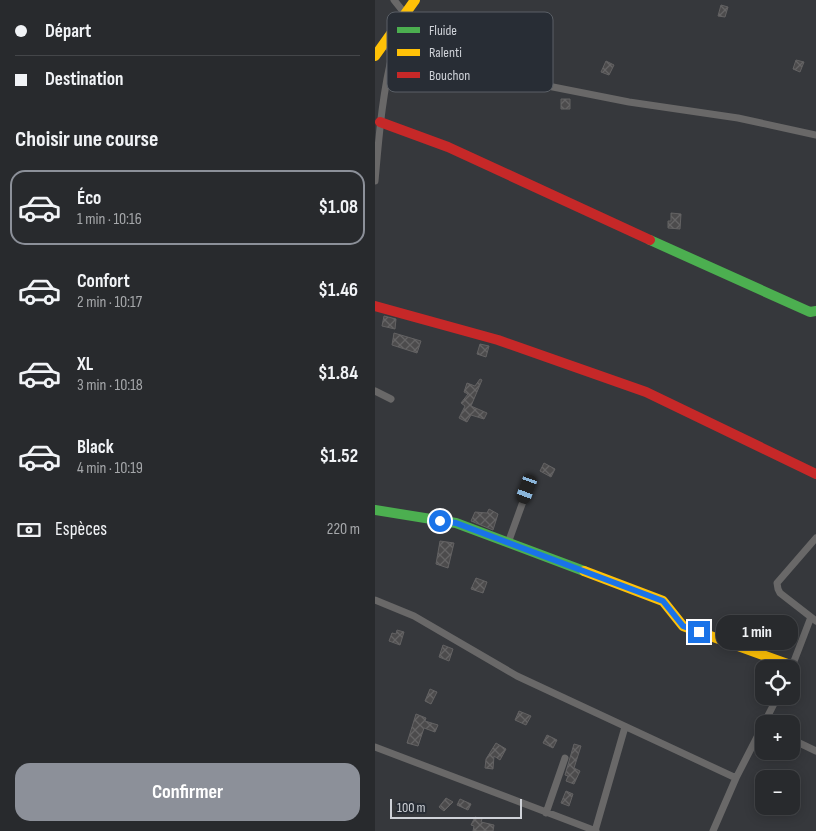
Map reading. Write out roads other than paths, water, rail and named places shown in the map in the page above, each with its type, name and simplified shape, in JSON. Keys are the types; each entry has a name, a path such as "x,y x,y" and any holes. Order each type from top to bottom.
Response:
{"street":[{"path":"394,0 404,12"},
{"path":"408,12 415,0"},
{"path":"375,56 387,41"},
{"path":"375,181 380,122 387,78"},
{"path":"553,87 629,102 738,118 816,135"},
{"path":"380,122 448,147 667,248 810,312 816,312"},
{"path":"375,306 498,340 646,392 816,474"},
{"path":"375,391 391,399"},
{"path":"508,543 529,485"},
{"path":"375,510 456,523 663,601 683,626 771,660"},
{"path":"795,660 813,619 780,593 777,583 816,538"},
{"path":"375,600 414,616 517,676 735,778"},
{"path":"375,747 595,831 625,727"},
{"path":"713,831 735,778 755,741"},
{"path":"800,743 816,751"},
{"path":"546,813 565,758"}]}
